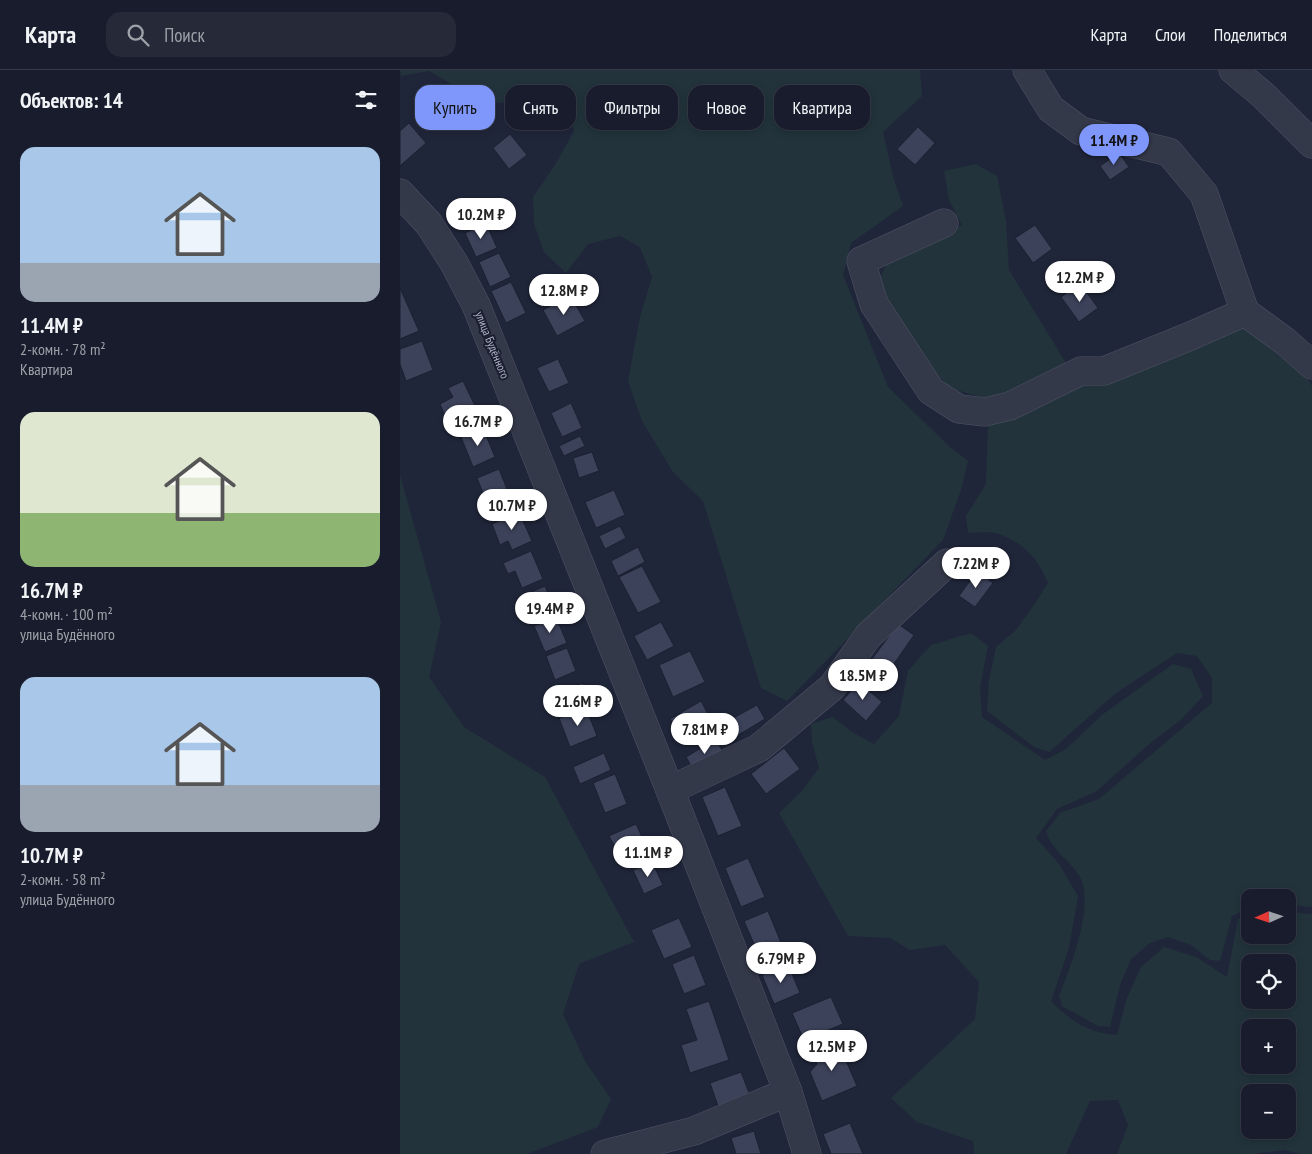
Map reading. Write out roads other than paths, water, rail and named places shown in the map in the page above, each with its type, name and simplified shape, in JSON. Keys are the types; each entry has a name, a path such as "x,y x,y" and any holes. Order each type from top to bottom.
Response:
{"street":[{"path":"1027,70 1051,109 1080,131 1169,152 1204,194 1245,312 1286,342 1312,365"},
{"path":"1233,70 1264,96 1312,144"},
{"name":"улица Будённого","path":"400,193 429,224 454,263 476,305 670,790 788,1092 807,1154"},
{"path":"944,223 860,261 874,304 930,391 958,409 985,412 1010,406 1081,371 1104,371 1245,312"},
{"path":"670,790 760,748 832,687 868,636 947,563"},
{"path":"605,1154 694,1131 788,1092"}]}
